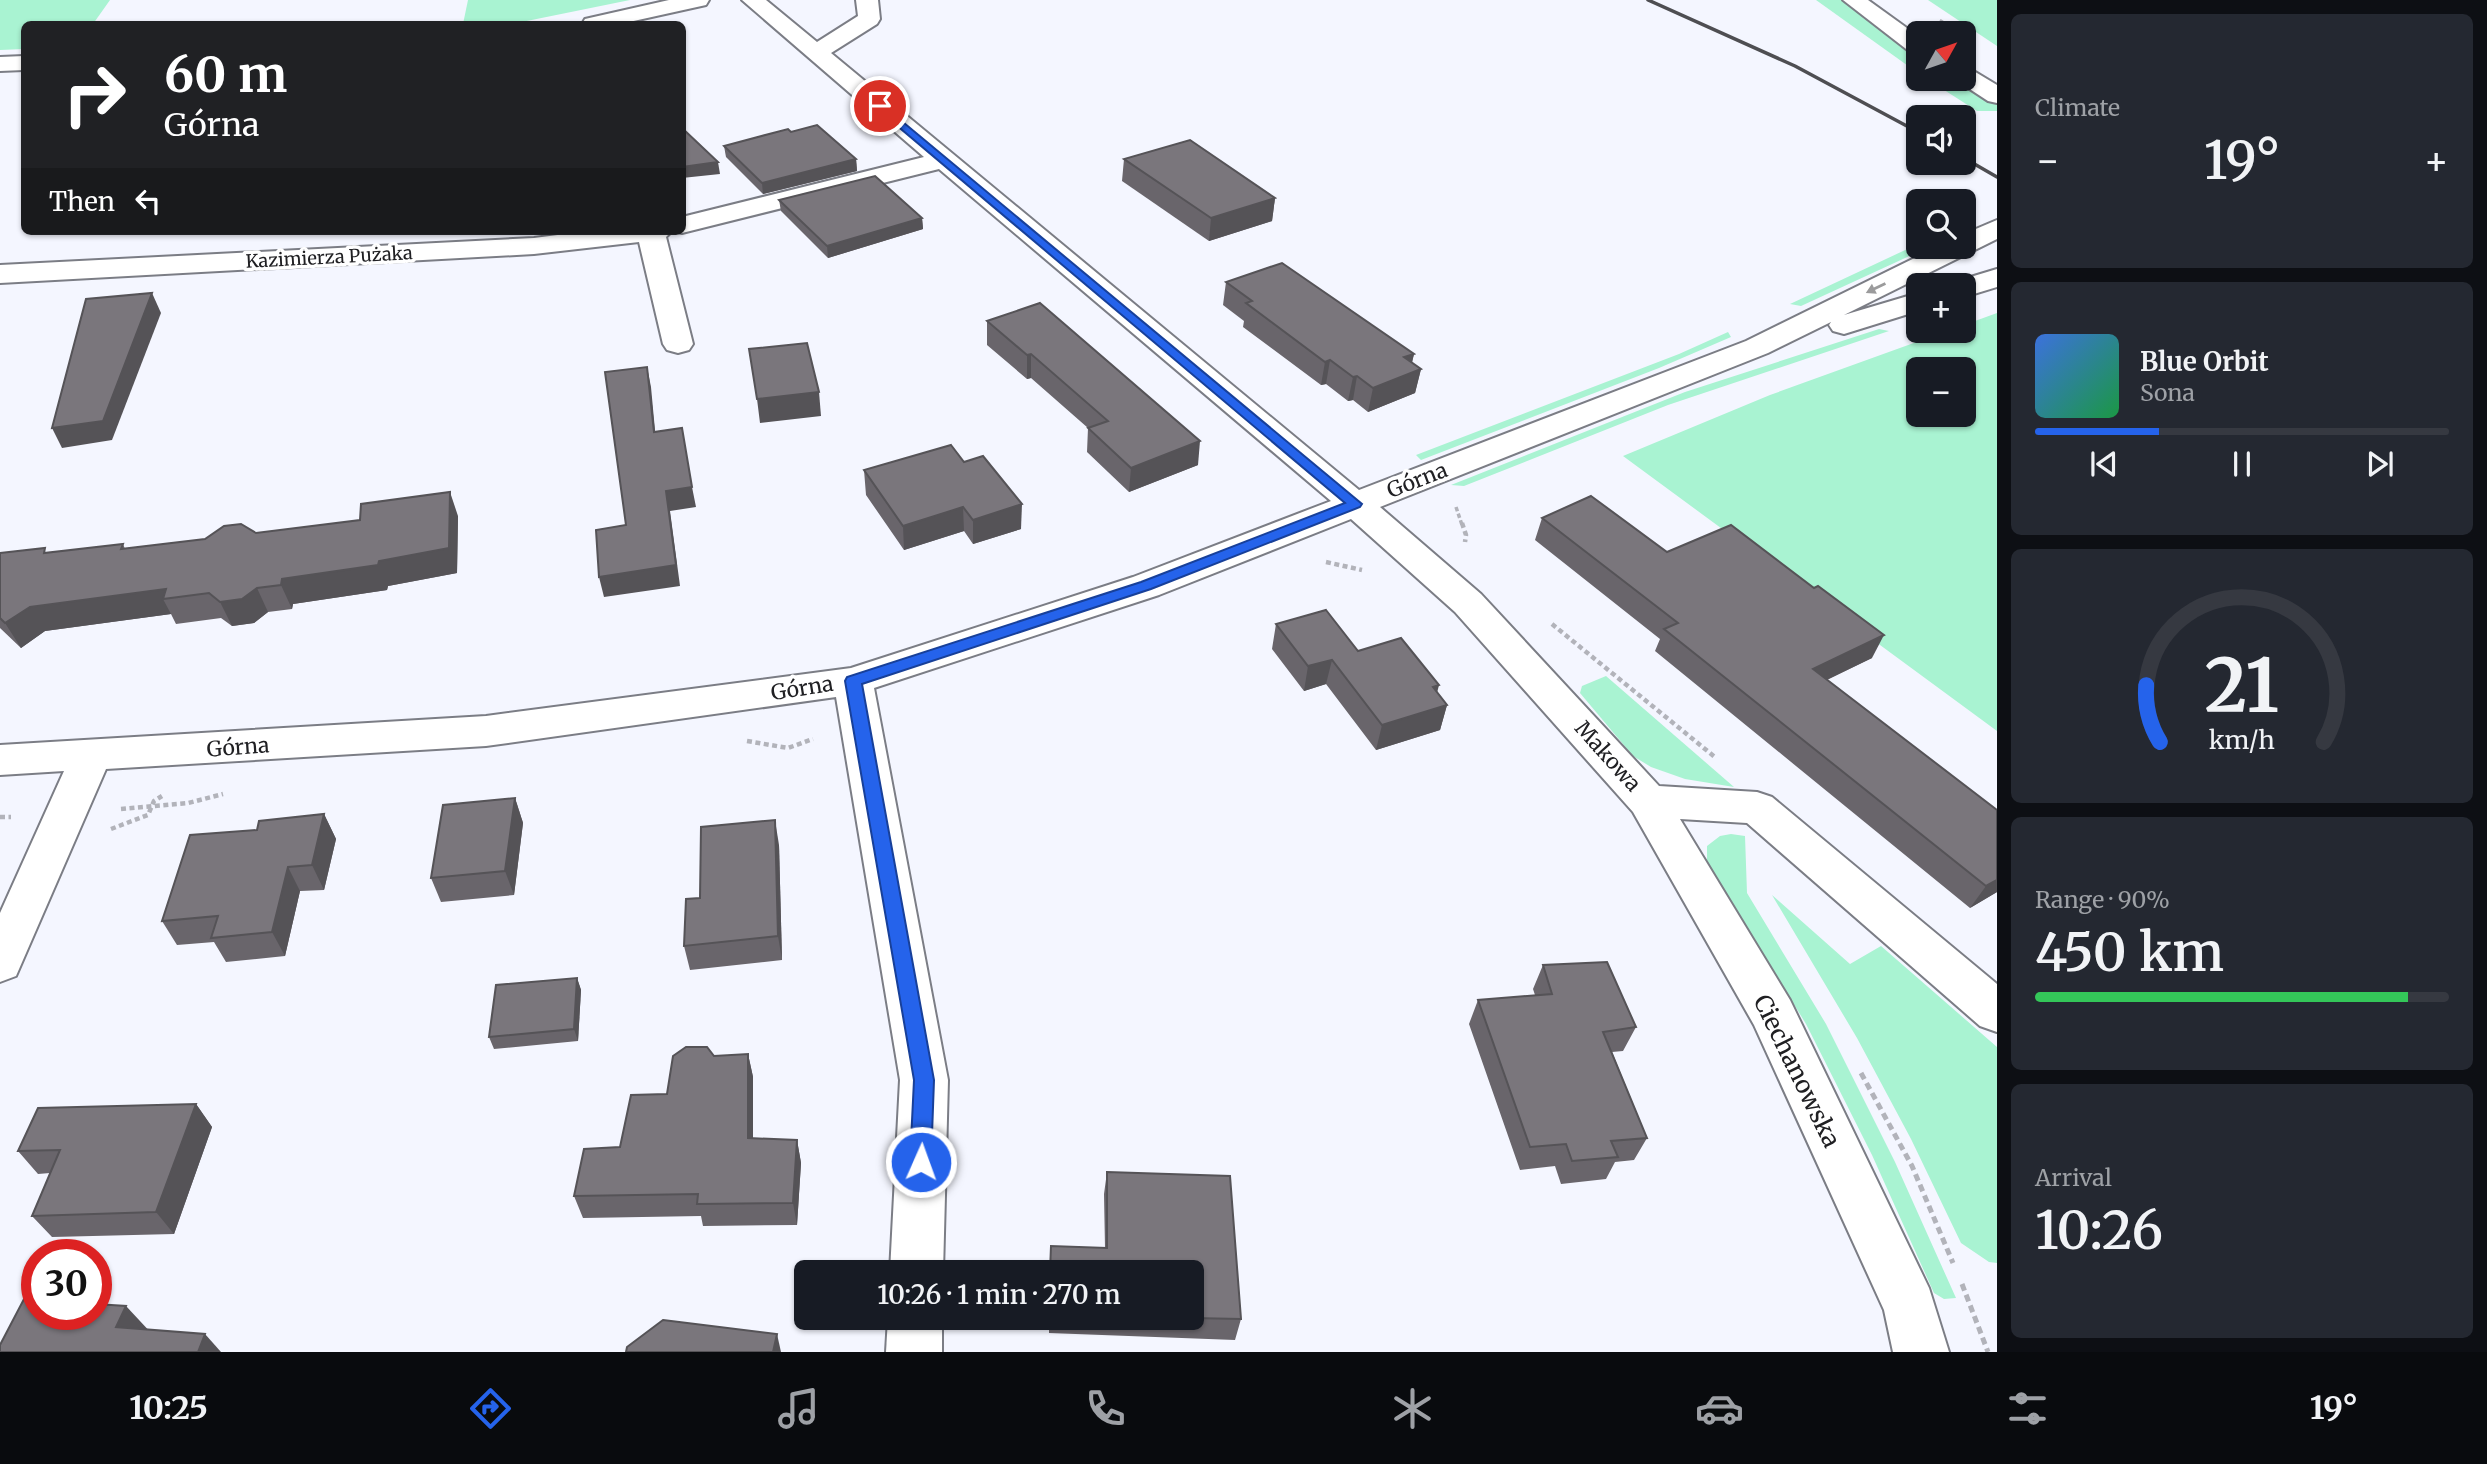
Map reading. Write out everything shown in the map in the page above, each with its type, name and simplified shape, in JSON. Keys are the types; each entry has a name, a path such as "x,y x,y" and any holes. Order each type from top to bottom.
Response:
{"street":[{"path":"606,21 698,0"},
{"name":"Makowa","path":"752,0 1355,504 1468,603 1648,801 1757,808 1997,1012"},
{"path":"817,52 869,19 867,0"},
{"path":"1854,0 1906,38"},
{"path":"1866,0 1906,25"},
{"path":"0,64 21,63"},
{"path":"1976,68 1997,80"},
{"path":"1976,83 1997,96"},
{"path":"686,224 942,160"},
{"name":"Górna","path":"1976,238 1997,228"},
{"name":"Kazimierza Pużaka","path":"0,274 534,246 628,235"},
{"path":"654,235 678,344"},
{"name":"Górna","path":"1757,348 1935,259"},
{"path":"1976,284 1997,278"},
{"name":"Górna","path":"0,760 486,731 678,707 853,681 1146,586 1757,348 1906,305"},
{"path":"853,681 924,1080 917,1260"},
{"path":"0,963 91,756"},
{"name":"Ciechanowska","path":"1648,801 1773,1014 1910,1307 1921,1352"},
{"path":"914,1352 915,1330"}],"green space":[{"path":"0,0 110,0 95,21 21,21 21,49 0,50"},
{"path":"468,0 630,0 527,21 464,21"},
{"path":"1816,0 1841,0 1906,45 1906,64"},
{"path":"1928,0 1997,0 1997,46 1976,32 1976,21 1960,21"},
{"path":"1976,90 1997,103 1997,111 1977,111 1976,105 1968,105 1946,91"},
{"path":"1906,250 1906,258 1801,306 1790,304"},
{"path":"1997,313 1997,731 1623,456 1770,395 1914,343 1976,343 1976,321"},
{"path":"1879,329 1889,331 1668,405 1464,486 1451,485 1685,392"},
{"path":"1728,332 1731,337 1659,368 1421,460 1416,455 1679,354"},
{"path":"1606,676 1734,787 1685,779 1651,767 1633,756 1580,693 1582,686"},
{"path":"1720,836 1745,836 1747,893 1826,1024 1895,1162 1956,1298 1944,1299 1934,1293 1872,1155 1806,1024 1707,862 1707,846"},
{"path":"1772,895 1850,964 1881,946 1997,1047 1997,1263 1989,1262 1961,1243 1911,1139 1857,1038"}],"building":[{"path":"817,125 856,159 762,183 724,146 788,129 791,132"},
{"path":"686,132 718,162 686,166"},
{"path":"1190,140 1275,198 1211,218 1124,159"},
{"path":"875,176 922,218 827,246 779,200"},
{"path":"1282,263 1414,354 1404,357 1421,369 1373,388 1330,360 1325,362 1246,303 1252,301 1226,282"},
{"path":"152,293 103,421 52,428 86,299"},
{"path":"1040,303 1200,441 1131,468 1088,428 1108,421 1031,354 1027,355 987,321"},
{"path":"807,343 819,392 757,399 749,349"},
{"path":"647,367 654,432 682,428 692,487 666,491 676,565 599,577 596,530 626,525 605,372"},
{"path":"951,445 964,462 983,456 1022,504 973,520 963,507 903,526 864,470"},
{"path":"450,492 449,548 379,561 378,565 282,579 281,585 257,588 242,599 220,602 209,593 163,599 166,589 30,607 5,623 0,618 0,553 45,548 44,553 123,544 121,549 205,539 224,526 241,524 256,533 360,520 361,504"},
{"path":"1591,496 1667,552 1731,525 1814,588 1818,586 1884,635 1813,669 1997,810 1997,880 1986,886 1664,629 1678,623 1542,518"},
{"path":"1326,610 1358,651 1401,638 1439,685 1433,687 1447,705 1382,725 1332,660 1308,666 1276,624"},
{"path":"515,798 505,871 431,878 443,805"},
{"path":"324,814 312,865 288,867 272,932 211,938 218,916 162,921 190,835 257,830 259,821"},
{"path":"775,820 778,936 684,946 686,899 700,898 701,827"},
{"path":"1607,962 1636,1027 1603,1032 1647,1138 1611,1141 1618,1157 1572,1161 1566,1144 1530,1147 1478,1000 1552,994 1543,965"},
{"path":"577,978 574,1029 489,1037 496,985"},
{"path":"686,1047 707,1047 714,1056 748,1054 748,1138 797,1140 793,1203 697,1204 698,1194 574,1196 584,1149 620,1147 631,1095 667,1094 673,1056"},
{"path":"196,1104 156,1212 32,1216 60,1150 18,1151 38,1108"},
{"path":"1107,1172 1230,1176 1241,1319 1204,1318 1204,1260 1050,1260 1051,1246 1107,1248"},
{"path":"21,1305 21,1330 112,1330 112,1305 126,1306 116,1327 205,1334 198,1352 0,1352 0,1345"},
{"path":"663,1320 777,1334 773,1352 626,1352 627,1347"}],"railway":[{"path":"1648,0 1795,66 1906,126"},
{"path":"1976,165 1997,177"}],"route":[{"path":"880,106 1355,504 1146,586 853,681 924,1080 921,1162"}]}
